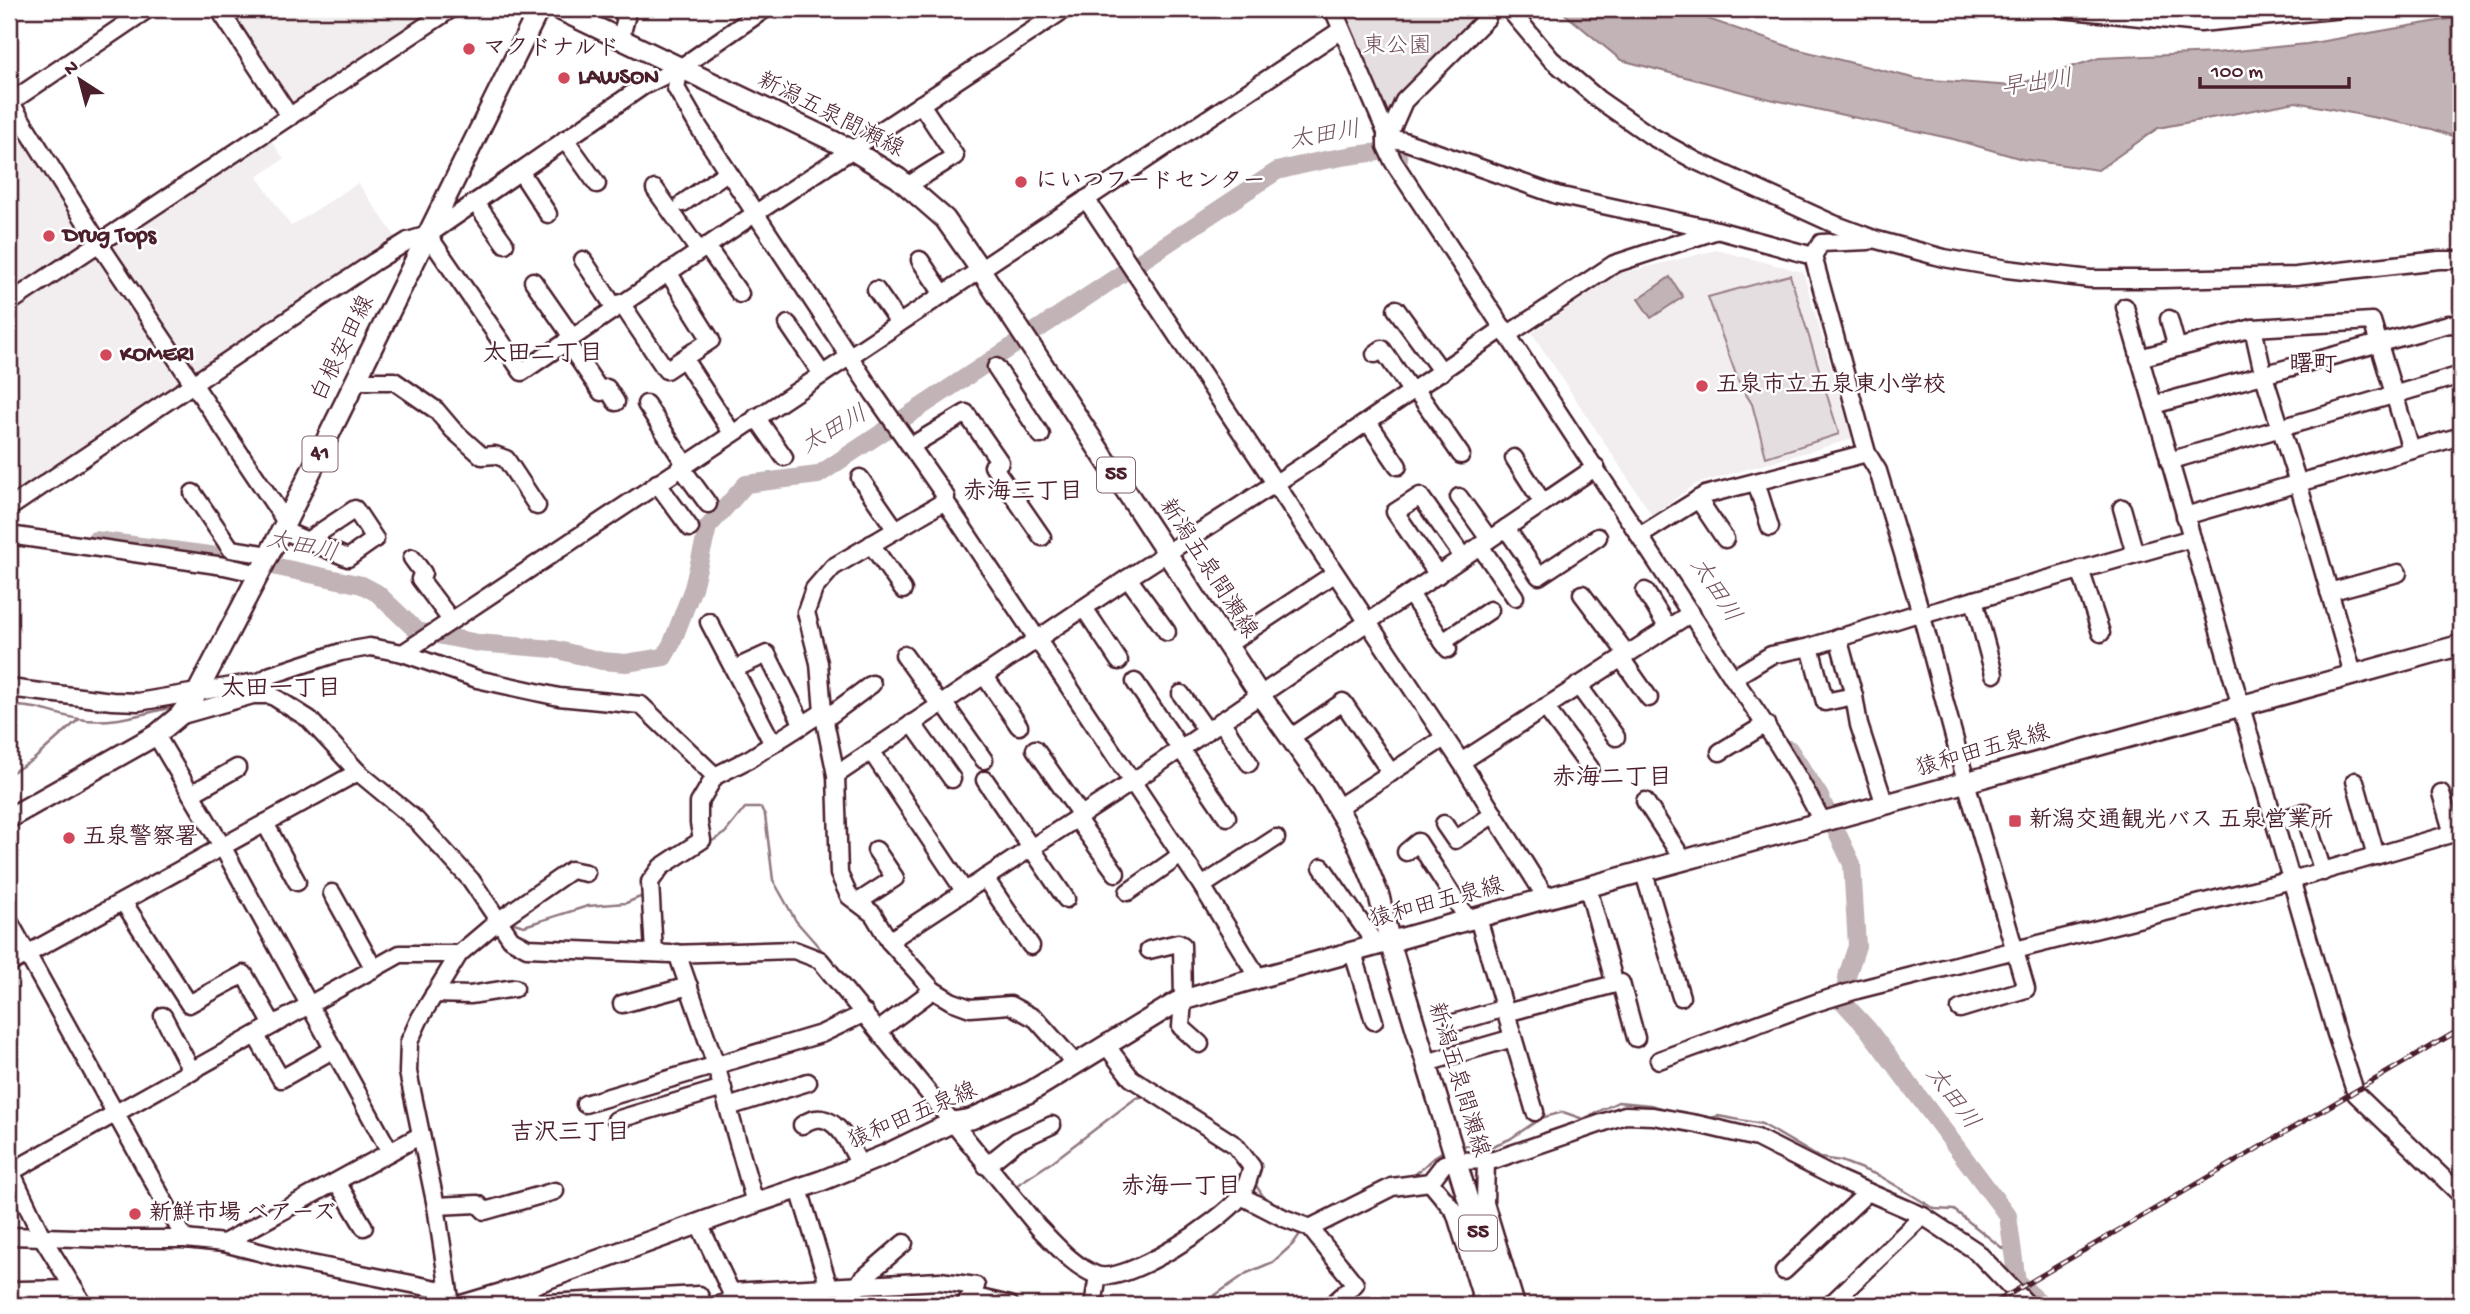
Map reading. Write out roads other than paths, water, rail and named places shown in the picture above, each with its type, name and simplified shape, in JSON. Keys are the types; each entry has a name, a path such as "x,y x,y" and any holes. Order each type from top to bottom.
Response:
{"main road":[{"name":"白根安田線","path":"9,818 156,735 179,716 197,693 270,555 539,9"},
{"name":"新潟五泉間瀬線","path":"558,9 852,150 908,186 945,219 981,269 1260,695 1320,779 1357,842 1374,886 1384,944 1426,1063 1500,1305"},
{"name":"猿和田五泉線","path":"463,1305 530,1285 860,1166 953,1122 971,1119 1030,1092 1149,1018 1184,1000 2461,645"}],"street":[{"path":"148,9 9,102 284,526 307,541"},
{"path":"219,9 290,117"},
{"path":"9,303 100,245 451,9"},
{"path":"620,9 626,18 620,40"},
{"path":"9,508 386,255 408,241 428,235 643,86 680,68 765,9"},
{"path":"428,235 522,372 702,248 1065,9"},
{"path":"1333,9 1386,135 1385,146 1412,191 1510,331 1596,467 1644,533 1691,613 1739,674 1766,724 1829,819"},
{"path":"1509,9 1551,59 1598,99 1651,136 1696,161 1783,202 1877,240 1944,258 2007,270 2090,279 2296,276 2438,260 2461,260"},
{"path":"2061,9 2200,23 2343,9"},
{"path":"1386,135 1404,101 1487,18"},
{"path":"403,653 1342,30"},
{"path":"680,68 676,88 727,172 946,496 945,501 1202,886 1259,979"},
{"path":"908,186 954,156 921,104"},
{"path":"1386,135 1557,195 1717,230 1813,256"},
{"path":"565,139 597,184"},
{"path":"520,171 548,214"},
{"path":"684,203 727,172"},
{"path":"655,188 740,294"},
{"path":"1086,199 1461,762 1548,899"},
{"path":"475,202 505,244"},
{"path":"836,775 1442,372 1614,264 1717,230"},
{"path":"1877,240 1821,243 1813,256 1867,453 1878,471 1921,613 1966,782 2026,989 1960,1009"},
{"path":"583,260 666,370 711,340 668,272"},
{"path":"920,260 943,294"},
{"path":"534,281 601,392 607,388 616,402"},
{"path":"876,290 899,323"},
{"path":"2125,307 2336,1034 2356,1094 2461,1195"},
{"path":"1396,309 1442,372"},
{"path":"2169,320 2177,348"},
{"path":"2139,358 2253,328 2372,321 2411,450"},
{"path":"788,324 822,374"},
{"path":"2152,405 2449,324 2461,326"},
{"path":"2253,328 2263,373 2282,429 2353,674"},
{"path":"1375,354 1382,349 1461,455"},
{"path":"684,359 732,433"},
{"path":"996,368 1041,435"},
{"path":"2169,461 2461,375"},
{"path":"356,381 394,380 436,410 453,430 482,456 506,458 537,506"},
{"path":"646,404 708,504"},
{"path":"911,446 965,412 1042,537"},
{"path":"756,417 784,457"},
{"path":"1368,422 1398,466"},
{"path":"2185,516 2461,436"},
{"path":"1644,533 1704,495 1867,453"},
{"path":"1514,458 1543,503"},
{"path":"889,941 1132,782 1596,467"},
{"path":"860,478 896,530"},
{"path":"1756,482 1770,527"},
{"path":"657,483 690,528"},
{"path":"193,493 231,549 270,555"},
{"path":"1438,575 1395,512 1420,496 1463,557"},
{"path":"1459,497 1515,597"},
{"path":"1698,499 1725,539"},
{"path":"945,501 833,567 814,589 806,612 819,663 824,715 836,775 839,874 849,896 873,914 889,941 933,990 970,1008 1010,1005 1036,1019 1075,1063"},
{"path":"2122,508 2135,554"},
{"path":"1506,528 1539,576 1598,537"},
{"path":"9,535 224,566 260,574"},
{"path":"1739,674 1772,655 1810,647 1921,613 1929,613 2192,538"},
{"path":"871,544 903,590"},
{"path":"412,558 423,573 421,579 451,620"},
{"path":"2080,569 2101,633"},
{"path":"2329,592 2398,573"},
{"path":"1227,645 1334,574"},
{"path":"1128,579 1167,632"},
{"path":"1645,591 1668,628"},
{"path":"1410,594 1446,645 1490,610"},
{"path":"1582,594 1649,698"},
{"path":"1974,600 1994,674"},
{"path":"1084,608 1119,661"},
{"path":"1461,762 1691,613"},
{"path":"709,622 773,744"},
{"path":"1838,637 1859,724 1885,805"},
{"path":"179,716 253,695 267,688 271,675 341,652 370,647 403,653 477,679 559,696 641,705 715,776"},
{"path":"1810,647 1825,702 1854,696"},
{"path":"734,669 768,654 803,724"},
{"path":"904,655 984,760"},
{"path":"984,675 1020,726"},
{"path":"1135,682 1227,817"},
{"path":"654,953 651,888 662,867 702,840 699,803 715,776 803,724 824,715 872,684"},
{"path":"1578,685 1616,737"},
{"path":"9,688 100,700 138,702 197,693 267,688 309,719 358,772 416,820 471,880 511,939 527,948 654,953 794,950 820,960 1038,1227 1071,1259 1098,1276 1124,1272 1149,1263 1221,1215 1241,1196 1252,1167 1235,1145 1130,1078 1106,1045"},
{"path":"1181,694 1249,764"},
{"path":"1290,738 1343,702 1391,774"},
{"path":"1545,707 1590,768"},
{"path":"912,723 951,779"},
{"path":"1720,752 1766,724"},
{"path":"156,735 222,846 390,1152"},
{"path":"1337,808 1444,738"},
{"path":"1035,749 1116,873"},
{"path":"871,751 965,892"},
{"path":"191,794 237,768"},
{"path":"9,964 358,772"},
{"path":"985,780 1066,899"},
{"path":"2355,781 2376,856"},
{"path":"1660,1060 1845,994 2323,872 2457,832 2441,793"},
{"path":"1645,801 1684,861"},
{"path":"2275,822 2304,812 2323,872"},
{"path":"1444,824 1455,840 1493,814"},
{"path":"265,823 297,882"},
{"path":"1202,886 1276,838"},
{"path":"1406,852 1418,842 1474,919 1535,1112"},
{"path":"858,902 895,878 876,850"},
{"path":"1128,892 1181,855"},
{"path":"1322,867 1384,944"},
{"path":"9,1236 185,1239 224,1243 449,1298 436,1206 408,1072 409,1042 433,994 459,954 498,921 571,870 586,873"},
{"path":"1644,873 1681,996"},
{"path":"985,878 1031,946"},
{"path":"1588,888 1615,984"},
{"path":"332,893 374,969"},
{"path":"124,902 189,1004 244,974 273,1025"},
{"path":"9,921 185,1239"},
{"path":"1149,950 1178,943 1182,945 1184,1000 1181,1027 1200,1044"},
{"path":"677,953 716,1065 755,1203"},
{"path":"1353,953 1374,1021"},
{"path":"84,1305 42,1237 10,1170 115,1115 400,954 459,954"},
{"path":"1454,1023 1620,983 1636,1038"},
{"path":"622,1004 689,986"},
{"path":"433,994 470,995 515,988"},
{"path":"878,1030 933,990"},
{"path":"585,1104 821,1034 864,1013"},
{"path":"163,1016 192,1072"},
{"path":"256,1035 281,1079 334,1049"},
{"path":"1426,1063 1513,1038"},
{"path":"728,1107 808,1082"},
{"path":"616,1121 723,1088"},
{"path":"1310,1228 1392,1187 1430,1182 1444,1164 1494,1160 1625,1115 1653,1116 1757,1138 1923,1216 1976,1251 2028,1305"},
{"path":"802,1125 809,1120 818,1119 834,1124 844,1133 860,1166"},
{"path":"986,1166 1017,1141 1052,1125"},
{"path":"224,1243 421,1135"},
{"path":"1486,1160 1485,1203 1516,1305"},
{"path":"337,1182 364,1227"},
{"path":"1430,1182 1455,1212 1484,1305"},
{"path":"799,1189 829,1287"},
{"path":"436,1206 478,1204 485,1211 555,1191"},
{"path":"1784,1271 1868,1192"},
{"path":"1241,1196 1310,1228 1355,1284 1332,1305"},
{"path":"1830,1305 1923,1216"},
{"path":"699,1224 737,1299"},
{"path":"859,1287 861,1280 904,1243"},
{"path":"1093,1305 1098,1276"},
{"path":"716,1305 737,1299 829,1287 940,1282 976,1286 968,1302 1010,1305"},
{"path":"530,1285 529,1304 699,1295 704,1305"},
{"path":"9,1295 19,1290 75,1289"}],"water":[{"name":"早出川","path":"1559,9 1679,9 1796,49 1917,79 2013,86 2099,58 2216,53 2307,44 2461,17 2461,139 2432,129 2296,102 2158,128 2098,170 2022,159 1953,139 1765,98 1621,60"},
{"path":"1670,277 1683,297 1651,318 1638,299"}],"waterway":[{"name":"太田川","path":"95,540 240,559 362,585 377,593 417,631 478,643 554,649 602,661 626,663 664,657 693,588 708,527 746,484 818,475 1277,171 1380,152 1395,151 1399,159"},
{"path":"9,706 37,708 91,720 128,717 177,706"},
{"path":"9,774 33,760 79,719"},
{"name":"太田川","path":"1789,749 1819,795 1852,864 1857,946 1848,973 1843,1002 1867,1028 2008,1216 2017,1282 2043,1305"},
{"path":"706,845 725,833 745,808 761,808 765,815 773,880 796,921 825,954"},
{"path":"507,921 524,926 588,906 626,903 645,895"},
{"path":"1014,1187 1052,1162 1136,1098 1146,1096"},
{"path":"1458,1145 1490,1147 1510,1139 1541,1118 1563,1112 1583,1119 1618,1102 1650,1105 1681,1113"},
{"path":"1708,1119 1718,1116 1762,1124 1820,1158 1841,1161 1880,1176 1935,1209 1954,1210 2006,1251 2017,1282"},
{"path":"1227,1149 1236,1159"},
{"path":"1413,1176 1446,1150"},
{"path":"1326,1211 1386,1182"},
{"path":"1255,1184 1267,1202"},
{"path":"1201,1305 1247,1273 1273,1262 1293,1244 1302,1231"},
{"path":"224,1251 242,1258 271,1263"},
{"path":"436,1295 439,1305"},
{"path":"1014,1300 1035,1305"}],"railway":[{"path":"1991,1305 2461,1029"}],"place":[{"name":"マクドナルド","path":"469,49"},
{"name":"LAWSON","path":"564,78"},
{"name":"にいつフードセンター","path":"1021,182"},
{"name":"Drug Tops","path":"49,236"},
{"name":"KOMERI","path":"106,355"},
{"name":"五泉市立五泉東小学校","path":"1702,386"},
{"name":"新潟交通観光バス 五泉営業所","path":"2015,821"},
{"name":"五泉警察署","path":"69,838"},
{"name":"新鮮市場 ベアーズ","path":"135,1214"}],"district":[{"name":"太田二丁目","path":"543,355"},
{"name":"曙町","path":"2313,366"},
{"name":"赤海三丁目","path":"1023,493"},
{"name":"太田一丁目","path":"281,690"},
{"name":"赤海二丁目","path":"1612,779"},
{"name":"吉沢三丁目","path":"570,1134"},
{"name":"赤海一丁目","path":"1181,1188"}],"park label":[{"name":"東公園","path":"1397,47"}]}
